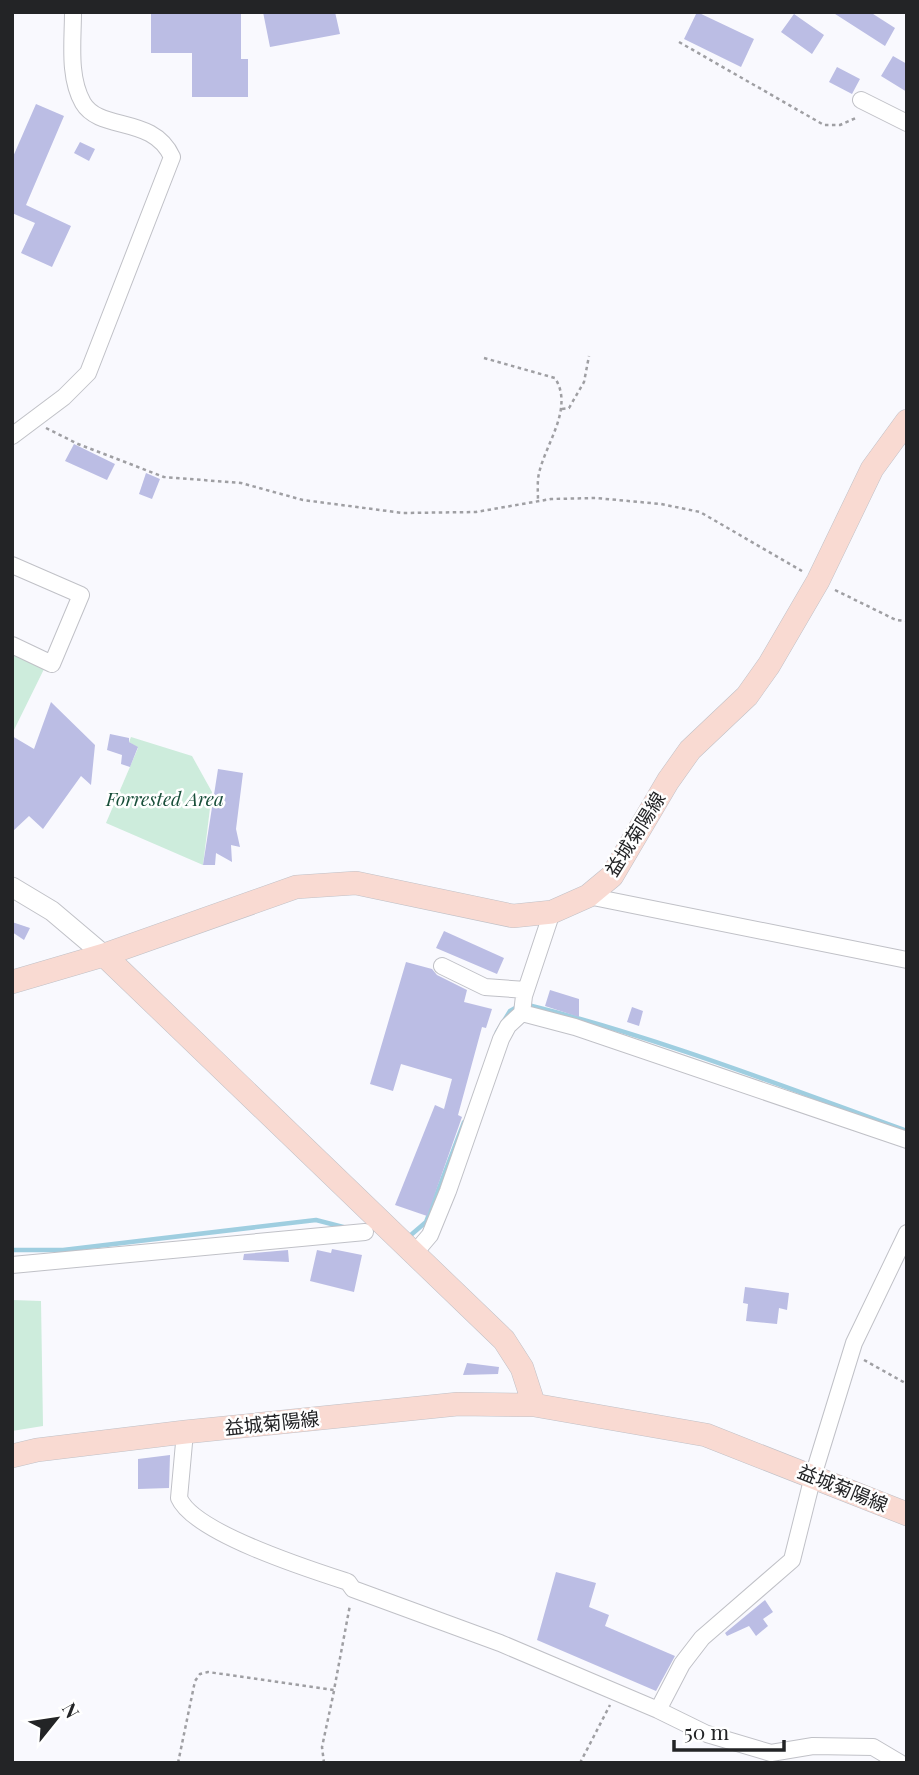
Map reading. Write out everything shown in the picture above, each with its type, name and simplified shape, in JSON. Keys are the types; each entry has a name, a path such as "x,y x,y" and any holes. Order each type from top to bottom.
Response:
{"main road":[{"name":"益城菊陽線","path":"12,982 104,955 296,887 356,883 513,916 552,912 588,896 612,876 668,781 690,750 747,696 818,581 872,469 907,421"},
{"path":"104,955 504,1340 522,1368 534,1405"},
{"name":"益城菊陽線","path":"12,1456 37,1450 185,1432 458,1404 534,1405 706,1435 907,1514"}],"street":[{"path":"12,436 64,397 88,373 172,157 166,144 156,135 96,114 83,104 73,72 73,12"},
{"path":"866,102 907,123"},
{"path":"12,565 81,595 52,664 12,645"},
{"path":"12,887 52,911 104,955"},
{"path":"588,896 907,960"},
{"path":"413,1255 430,1235 502,1039 508,1026 522,1013 526,990 552,912"},
{"path":"442,966 485,987 526,990"},
{"path":"522,1013 575,1027 907,1140"},
{"path":"12,1265 365,1232"},
{"path":"659,1710 682,1664 702,1638 792,1560 813,1476 852,1352 907,1233"},
{"path":"185,1432 179,1499 182,1506 225,1535 348,1582 352,1589 499,1643 659,1710 707,1734 771,1753 813,1746 873,1747 900,1763"}],"path":[{"path":"679,42 824,125 841,125 859,117 866,102"},
{"path":"562,409 569,408 583,382 589,356"},
{"path":"484,358 555,378 563,391 562,409 538,477 537,502"},
{"path":"30,421 78,444 164,477 241,483 303,500 403,513 476,512 537,502 596,498 661,504 700,512 818,581 896,620 907,621"},
{"path":"852,1352 907,1384"},
{"path":"324,1763 322,1747 352,1589"},
{"path":"178,1763 195,1681 200,1674 208,1672 334,1690"},
{"path":"580,1763 616,1692"}],"green space":[{"path":"12,650 46,665 12,734"},
{"name":"Forrested Area","path":"131,737 192,756 212,792 203,865 106,823 138,748 129,742"},
{"path":"12,1300 41,1301 43,1426 12,1431"}],"building":[{"path":"151,12 241,12 241,59 248,59 248,97 192,97 192,53 151,53"},
{"path":"263,12 335,12 340,34 270,47"},
{"path":"697,12 754,39 741,67 684,39"},
{"path":"832,12 870,12 895,28 885,46"},
{"path":"794,14 824,35 812,54 781,32"},
{"path":"893,56 907,64 907,92 881,76"},
{"path":"837,67 860,79 852,94 829,82"},
{"path":"36,104 64,116 26,205 71,226 52,267 21,253 35,223 12,213 12,159"},
{"path":"80,142 95,149 89,161 74,153"},
{"path":"74,444 115,464 107,480 65,461"},
{"path":"146,473 160,479 152,499 139,494"},
{"path":"51,702 95,745 91,785 81,776 43,829 29,816 12,832 12,736 34,749"},
{"path":"110,734 129,738 129,742 138,747 130,767 121,764 122,755 107,750"},
{"path":"218,769 243,773 236,829 240,847 231,845 232,862 216,853 215,865 203,865"},
{"path":"12,922 30,928 24,940 12,932"},
{"path":"444,931 504,958 497,974 436,948"},
{"path":"406,962 432,969 437,975 467,990 464,1002 492,1009 486,1028 482,1027 458,1115 462,1117 427,1216 395,1205 435,1105 444,1109 452,1079 401,1064 393,1091 370,1084"},
{"path":"550,990 579,999 579,1017 545,1006"},
{"path":"632,1007 643,1011 639,1026 627,1022"},
{"path":"332,1249 362,1255 354,1292 310,1281 317,1250 331,1253"},
{"path":"288,1250 289,1262 243,1260 244,1254"},
{"path":"745,1287 789,1293 787,1310 779,1308 777,1324 746,1321 748,1304 743,1303"},
{"path":"467,1363 499,1367 498,1374 463,1375"},
{"path":"170,1455 169,1488 138,1489 138,1459"},
{"path":"556,1572 596,1583 589,1607 609,1615 605,1626 675,1656 656,1691 537,1640"},
{"path":"765,1600 773,1612 763,1619 768,1626 756,1636 749,1626 727,1636 725,1633"}],"waterway":[{"path":"528,1005 672,1047 907,1131"},
{"path":"497,1032 510,1011 517,1007"},
{"path":"412,1234 426,1222 464,1122"},
{"path":"12,1250 63,1250 316,1220 347,1228"}]}
